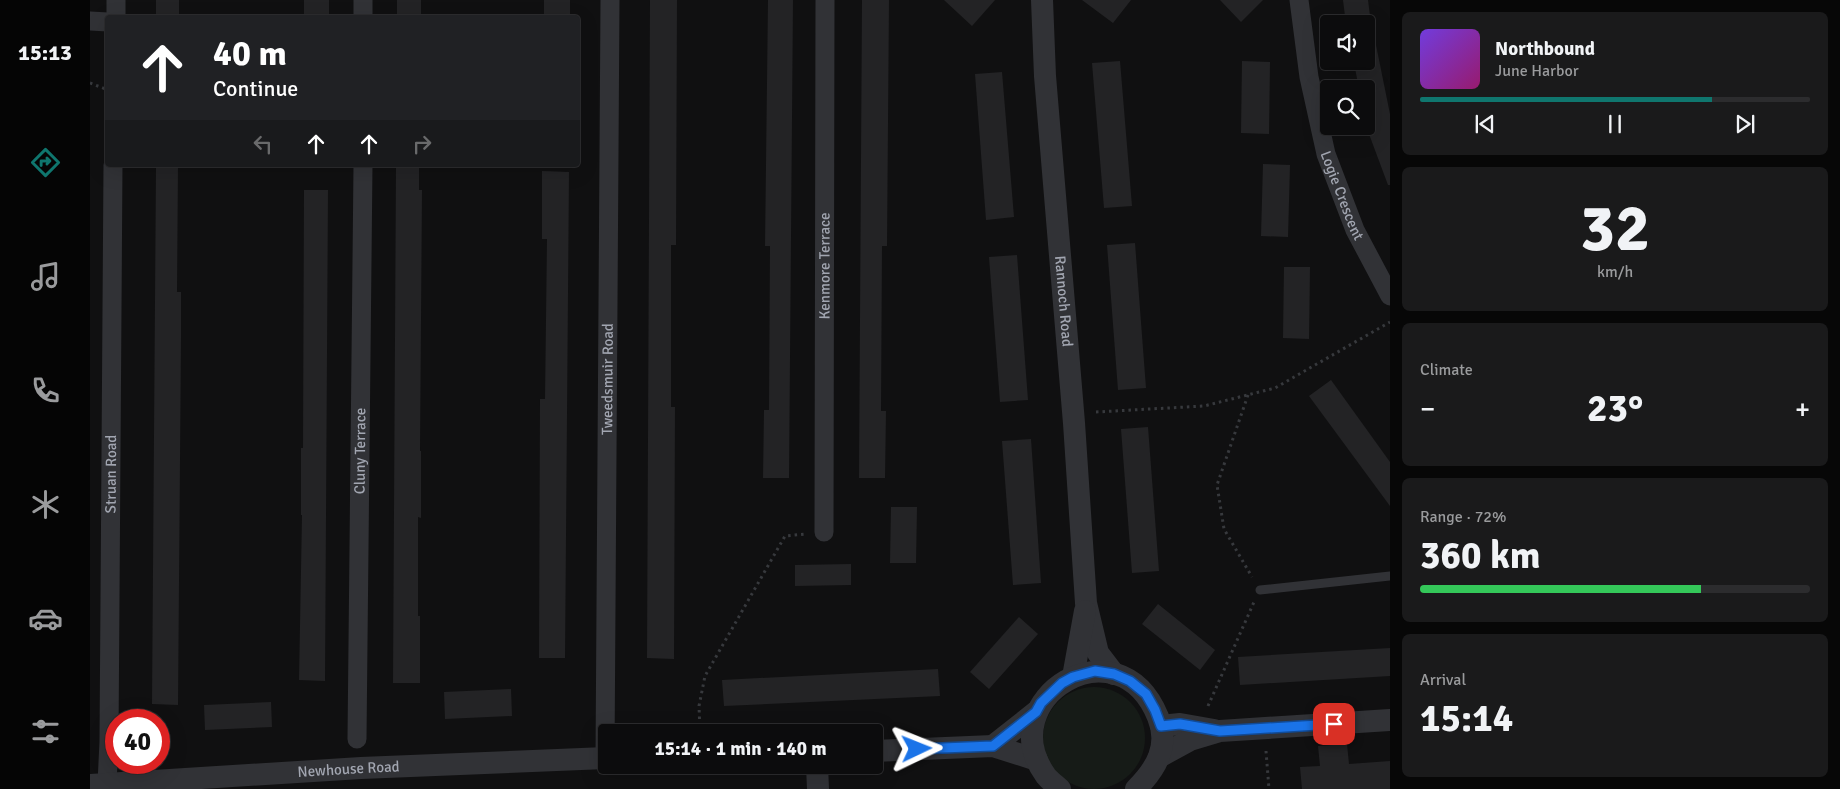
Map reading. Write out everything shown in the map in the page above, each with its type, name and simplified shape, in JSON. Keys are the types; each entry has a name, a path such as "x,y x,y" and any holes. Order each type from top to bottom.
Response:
{"street":[{"path":"116,0 116,15"},
{"path":"363,0 363,15"},
{"name":"Tweedsmuir Road","path":"606,724 610,0"},
{"name":"Kenmore Terrace","path":"824,532 825,0"},
{"name":"Rannoch Road","path":"1042,0 1046,76 1086,603 1098,653 1114,674"},
{"name":"Logie Crescent","path":"1299,0 1309,77 1326,154 1355,230 1390,296"},
{"path":"90,21 105,22"},
{"name":"Struan Road","path":"98,785 109,741 113,167"},
{"name":"Cluny Terrace","path":"357,739 363,167"},
{"name":"Rannoch Road","path":"1073,677 1086,603"},
{"path":"993,746 1036,712 1050,693 1062,683 1073,677 1095,671 1114,674 1130,681 1146,694 1161,726 1162,741 1159,757 1150,775 1136,789"},
{"path":"1036,712 1032,738 1037,760 1047,777 1060,789"},
{"path":"1159,757 1190,740 1220,731 1390,720"},
{"path":"1161,726 1180,724 1220,731"},
{"path":"883,750 993,746 1037,760"},
{"name":"Newhouse Road","path":"98,785 145,785 361,768 598,758"},
{"path":"817,774 818,789"}],"lane":[{"path":"1260,590 1390,576"}],"path":[{"path":"90,83 105,89"},
{"path":"1073,413 1204,406 1274,388 1390,322"},
{"path":"1198,727 1260,590 1224,529 1217,485 1248,395"},
{"path":"700,724 700,706 705,676 785,536 824,532"},
{"path":"1256,728 1266,742 1269,789"}],"shaded area":[{"path":"1094,687 1113,691 1130,702 1141,719 1145,738 1141,757 1130,774 1113,785 1094,789 1075,785 1058,774 1047,757 1043,738 1047,719 1058,702 1075,691"}],"building":[{"path":"156,0 179,0 179,15 156,15"},
{"path":"304,0 329,0 329,15 304,15"},
{"path":"397,0 421,0 421,15 397,15"},
{"path":"544,0 570,0 570,15 544,15"},
{"path":"650,0 677,0 676,245 671,245 671,407 675,407 674,659 647,658"},
{"path":"768,0 793,0 789,478 763,478 764,410 769,410 770,246 765,246"},
{"path":"862,0 889,0 887,246 882,246 881,411 886,411 885,478 859,478"},
{"path":"944,0 995,0 972,26"},
{"path":"1082,0 1131,0 1113,23"},
{"path":"1220,0 1263,0 1241,22"},
{"path":"1343,0 1368,0 1370,15 1345,15"},
{"path":"1375,40 1390,114 1390,185 1388,185 1369,135 1375,135 1375,80 1357,80 1355,70 1375,70"},
{"path":"1120,61 1132,206 1104,208 1092,63"},
{"path":"1242,61 1270,62 1269,134 1241,133"},
{"path":"1002,72 1014,217 986,220 975,74"},
{"path":"1263,164 1290,165 1288,237 1261,236"},
{"path":"156,167 178,167 177,292 181,292 178,705 152,704"},
{"path":"396,167 419,167 419,190 422,190 421,518 418,517 420,683 393,683"},
{"path":"542,171 569,172 565,658 539,658 540,399 545,399 547,239 542,239"},
{"path":"304,190 328,190 325,681 299,680 302,515 301,448 303,448"},
{"path":"1135,243 1146,388 1118,390 1107,245"},
{"path":"1017,255 1028,400 1000,402 989,257"},
{"path":"1284,267 1310,267 1309,339 1283,338"},
{"path":"1331,380 1390,462 1390,506 1309,396"},
{"path":"1148,427 1159,571 1132,573 1121,429"},
{"path":"1031,439 1041,583 1013,585 1002,441"},
{"path":"891,507 917,507 916,563 890,563"},
{"path":"851,564 851,585 795,586 795,565"},
{"path":"1158,604 1215,650 1200,670 1142,624"},
{"path":"1019,617 1038,634 989,689 970,672"},
{"path":"1390,648 1390,676 1240,685 1238,657"},
{"path":"938,669 940,696 724,706 722,680"},
{"path":"511,689 512,716 445,719 444,692"},
{"path":"271,702 272,727 205,730 204,705"},
{"path":"1347,744 1349,764 1390,761 1390,789 1302,789 1300,767 1320,766 1318,746"}],"route":[{"path":"917,749 993,746 1036,712 1041,703 1062,683 1073,677 1095,671 1114,674 1130,681 1146,694 1161,726 1180,724 1220,731 1334,724"}]}
